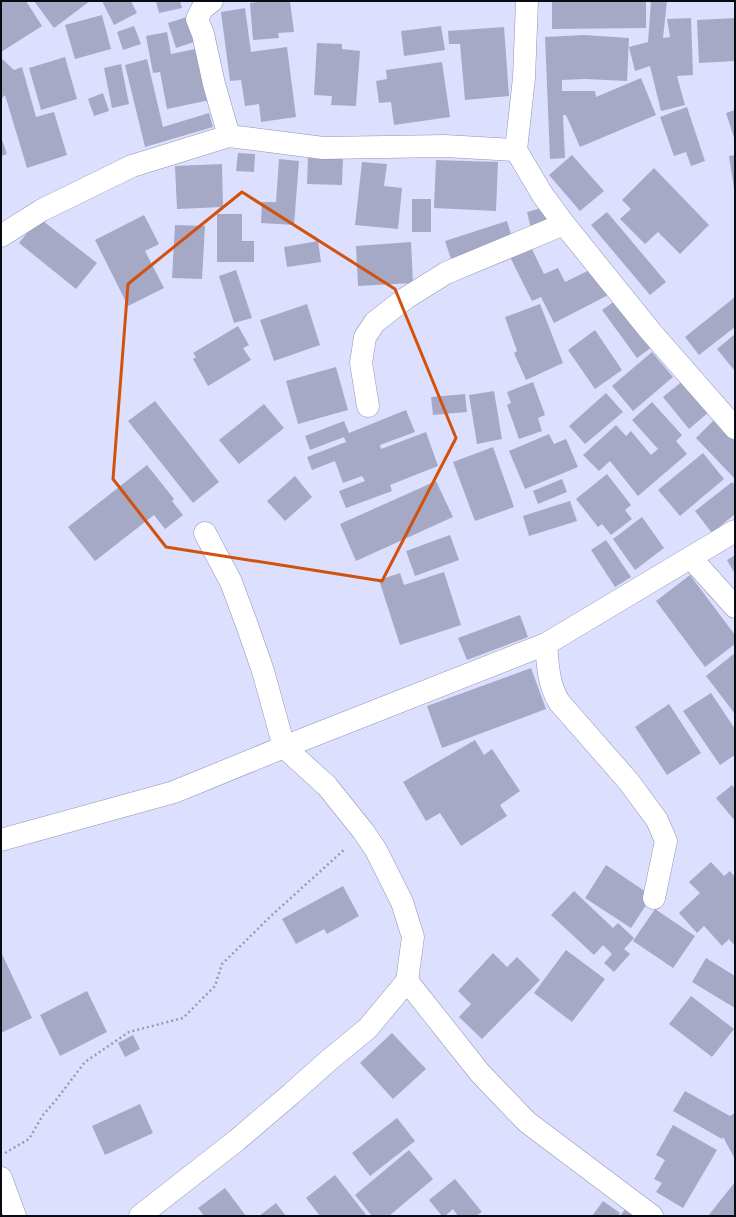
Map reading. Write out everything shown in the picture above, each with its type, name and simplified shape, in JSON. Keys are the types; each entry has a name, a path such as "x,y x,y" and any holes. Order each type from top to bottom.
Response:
{"street":[{"path":"212,1 202,8 197,19 203,34 214,84 229,136"},
{"path":"527,1 524,78 516,150 542,194 564,224 651,332 735,428"},
{"path":"1,236 42,210 132,166 229,136 323,148 446,146 516,150"},
{"path":"368,406 361,363 365,337 375,322 406,298 446,273 564,224"},
{"path":"1,840 174,792 546,644 735,531"},
{"path":"140,1216 237,1140 368,1028 407,981 413,937 402,902 376,850 364,831 327,786 284,747 263,671 247,624 231,582 205,533"},
{"path":"692,558 735,607"},
{"path":"546,644 549,677 553,691 560,702 629,782 657,820 666,841 654,898"},
{"path":"407,981 480,1073 527,1122 652,1216"},
{"path":"1,1178 15,1216"}],"path":[{"path":"1,1156 28,1140 43,1115 85,1062 129,1032 183,1018 215,986 222,964 273,914 364,831"}],"highlighted area":[{"path":"242,192 395,289 456,438 382,581 166,547 113,479 128,284"}],"building":[{"path":"1,1 26,1 42,26 1,52"},
{"path":"34,1 90,1 54,28"},
{"path":"102,1 131,1 137,13 114,25"},
{"path":"156,1 180,1 182,8 159,13"},
{"path":"290,1 294,32 278,33 279,38 253,40 250,3"},
{"path":"552,1 646,1 646,28 552,29"},
{"path":"651,1 667,1 663,38 670,37 667,19 691,18 693,75 677,76 685,105 661,111 650,66 635,71 629,47 648,42"},
{"path":"245,8 251,52 287,47 296,117 261,122 259,104 245,106 241,80 230,81 221,12"},
{"path":"102,15 111,49 75,59 65,25"},
{"path":"190,16 197,41 176,48 168,23"},
{"path":"735,18 735,61 699,63 697,20"},
{"path":"134,26 141,44 123,50 117,32"},
{"path":"441,26 445,50 404,56 401,31"},
{"path":"504,27 509,96 465,100 460,44 449,44 448,31"},
{"path":"167,32 171,54 200,48 210,100 167,109 160,72 153,73 146,36"},
{"path":"584,35 629,38 627,81 585,79 562,80 562,91 595,91 596,97 641,78 656,115 580,147 566,115 563,115 565,158 550,159 545,37"},
{"path":"317,43 342,44 342,49 360,51 356,106 331,105 332,96 314,95"},
{"path":"65,57 77,99 41,110 29,68"},
{"path":"1,58 14,70 22,67 36,117 54,112 67,155 27,168 5,95 1,99"},
{"path":"147,59 163,127 209,113 213,127 145,147 125,65"},
{"path":"442,62 450,117 394,125 391,102 379,103 376,81 387,79 386,70"},
{"path":"121,64 129,104 112,108 104,68"},
{"path":"103,93 109,111 94,116 88,99"},
{"path":"687,107 705,161 691,166 686,152 674,156 660,117"},
{"path":"735,110 735,141 726,113"},
{"path":"1,137 7,154 1,156"},
{"path":"238,153 255,154 254,172 236,171"},
{"path":"572,155 604,191 580,211 549,175"},
{"path":"735,155 735,189 734,189 729,156"},
{"path":"308,158 343,159 342,185 307,184"},
{"path":"279,159 299,161 294,225 261,223 262,202 276,202"},
{"path":"436,160 498,162 496,211 434,208"},
{"path":"362,162 387,164 384,186 402,188 398,229 355,225"},
{"path":"222,164 223,207 177,209 175,166"},
{"path":"654,168 709,225 680,254 658,232 645,244 620,219 631,209 622,200"},
{"path":"412,199 431,199 431,232 412,232"},
{"path":"548,206 553,223 531,229 527,212"},
{"path":"607,212 666,282 650,295 591,225"},
{"path":"217,214 242,214 242,241 254,241 254,262 217,262"},
{"path":"144,215 159,244 145,251 164,288 128,306 95,240"},
{"path":"39,218 97,263 76,289 19,243"},
{"path":"507,221 513,240 451,259 445,241"},
{"path":"175,225 205,226 202,279 172,278"},
{"path":"318,241 321,262 287,267 284,247"},
{"path":"411,242 413,283 358,286 356,246"},
{"path":"530,245 544,274 558,268 565,282 602,264 616,291 554,323 541,297 532,301 509,255"},
{"path":"236,270 252,318 234,323 219,276"},
{"path":"630,290 664,338 637,358 602,310"},
{"path":"735,297 735,327 699,355 685,337"},
{"path":"307,304 320,345 274,361 260,320"},
{"path":"540,304 563,363 526,380 514,353 517,351 505,317"},
{"path":"238,326 249,345 243,348 251,360 208,386 193,359 196,357 193,353"},
{"path":"595,330 622,370 595,389 568,350"},
{"path":"735,334 735,368 734,370 717,349"},
{"path":"652,352 673,377 633,411 612,386"},
{"path":"336,367 348,410 298,424 286,381"},
{"path":"690,375 716,406 689,429 663,397"},
{"path":"533,382 545,415 538,418 542,431 519,439 507,405 511,403 507,392"},
{"path":"494,391 502,439 477,444 469,395"},
{"path":"606,393 623,412 585,444 569,426"},
{"path":"465,394 467,412 433,415 431,397"},
{"path":"155,401 219,482 193,503 128,421"},
{"path":"652,402 682,435 676,441 687,454 638,496 610,461 599,471 583,455 616,425 626,436 631,431 651,455 658,449 632,420"},
{"path":"264,404 284,428 239,464 219,440"},
{"path":"406,410 415,432 380,445 381,449 426,432 438,466 390,485 392,491 346,508 339,491 365,481 362,476 343,483 335,461 312,470 307,457 346,442 344,437 310,450 305,436 344,421 349,433"},
{"path":"714,420 735,441 735,479 696,438"},
{"path":"549,434 554,444 566,439 578,467 525,489 509,451"},
{"path":"493,447 514,507 475,521 453,462"},
{"path":"703,453 724,479 680,516 658,490"},
{"path":"147,465 174,499 172,501 183,515 165,529 154,515 95,561 68,527"},
{"path":"607,474 631,505 625,510 632,519 611,535 602,524 598,527 576,499"},
{"path":"295,476 312,497 285,521 267,501"},
{"path":"562,479 567,492 538,504 533,491"},
{"path":"436,481 453,517 356,561 340,524"},
{"path":"732,482 735,485 735,514 712,533 695,511"},
{"path":"570,501 577,521 529,536 523,516"},
{"path":"642,517 664,548 635,570 613,539"},
{"path":"450,535 459,560 415,576 406,551"},
{"path":"606,540 631,577 615,587 591,550"},
{"path":"735,555 735,574 727,560"},
{"path":"444,572 461,625 400,645 379,580 400,573 404,585"},
{"path":"690,575 735,635 735,644 705,667 656,601"},
{"path":"520,615 528,637 467,660 458,638"},
{"path":"735,653 735,714 706,676"},
{"path":"531,668 546,709 442,748 427,706"},
{"path":"711,693 735,729 735,755 720,765 683,711"},
{"path":"669,704 701,753 667,775 635,727"},
{"path":"475,740 484,755 492,749 520,791 500,805 507,816 461,846 440,813 426,821 403,782"},
{"path":"732,785 735,789 735,821 716,798"},
{"path":"711,862 724,876 730,871 735,877 735,946 729,939 722,946 704,926 697,933 679,913 700,893 689,882"},
{"path":"606,865 652,896 631,928 585,898"},
{"path":"343,886 359,916 327,934 324,929 296,944 282,919"},
{"path":"574,891 613,928 618,923 634,938 624,949 630,954 614,972 604,963 612,954 603,945 594,955 551,915"},
{"path":"655,909 695,936 673,968 633,941"},
{"path":"566,950 605,979 572,1022 534,993"},
{"path":"1,952 32,1018 1,1033"},
{"path":"493,953 507,967 517,957 540,980 482,1039 459,1017 471,1004 458,991"},
{"path":"706,958 735,976 735,1008 692,982"},
{"path":"87,991 107,1032 60,1056 40,1015"},
{"path":"691,996 734,1029 712,1057 669,1024"},
{"path":"392,1033 426,1069 393,1099 360,1063"},
{"path":"133,1035 140,1049 125,1057 118,1043"},
{"path":"685,1091 730,1116 735,1113 735,1159 723,1137 722,1139 673,1111"},
{"path":"140,1104 153,1133 105,1155 92,1126"},
{"path":"397,1118 415,1141 370,1176 352,1153"},
{"path":"673,1125 717,1150 683,1208 656,1192 662,1183 654,1179 665,1160 656,1155"},
{"path":"409,1150 433,1179 389,1216 372,1216 355,1195"},
{"path":"335,1175 367,1216 320,1216 306,1198"},
{"path":"455,1179 482,1212 476,1216 458,1216 453,1209 445,1216 442,1216 429,1200"},
{"path":"735,1182 735,1216 708,1216"},
{"path":"225,1188 246,1216 204,1216 198,1208"},
{"path":"603,1201 620,1213 618,1216 592,1216"},
{"path":"276,1203 286,1216 259,1216"},
{"path":"626,1208 636,1216 620,1216"}]}
